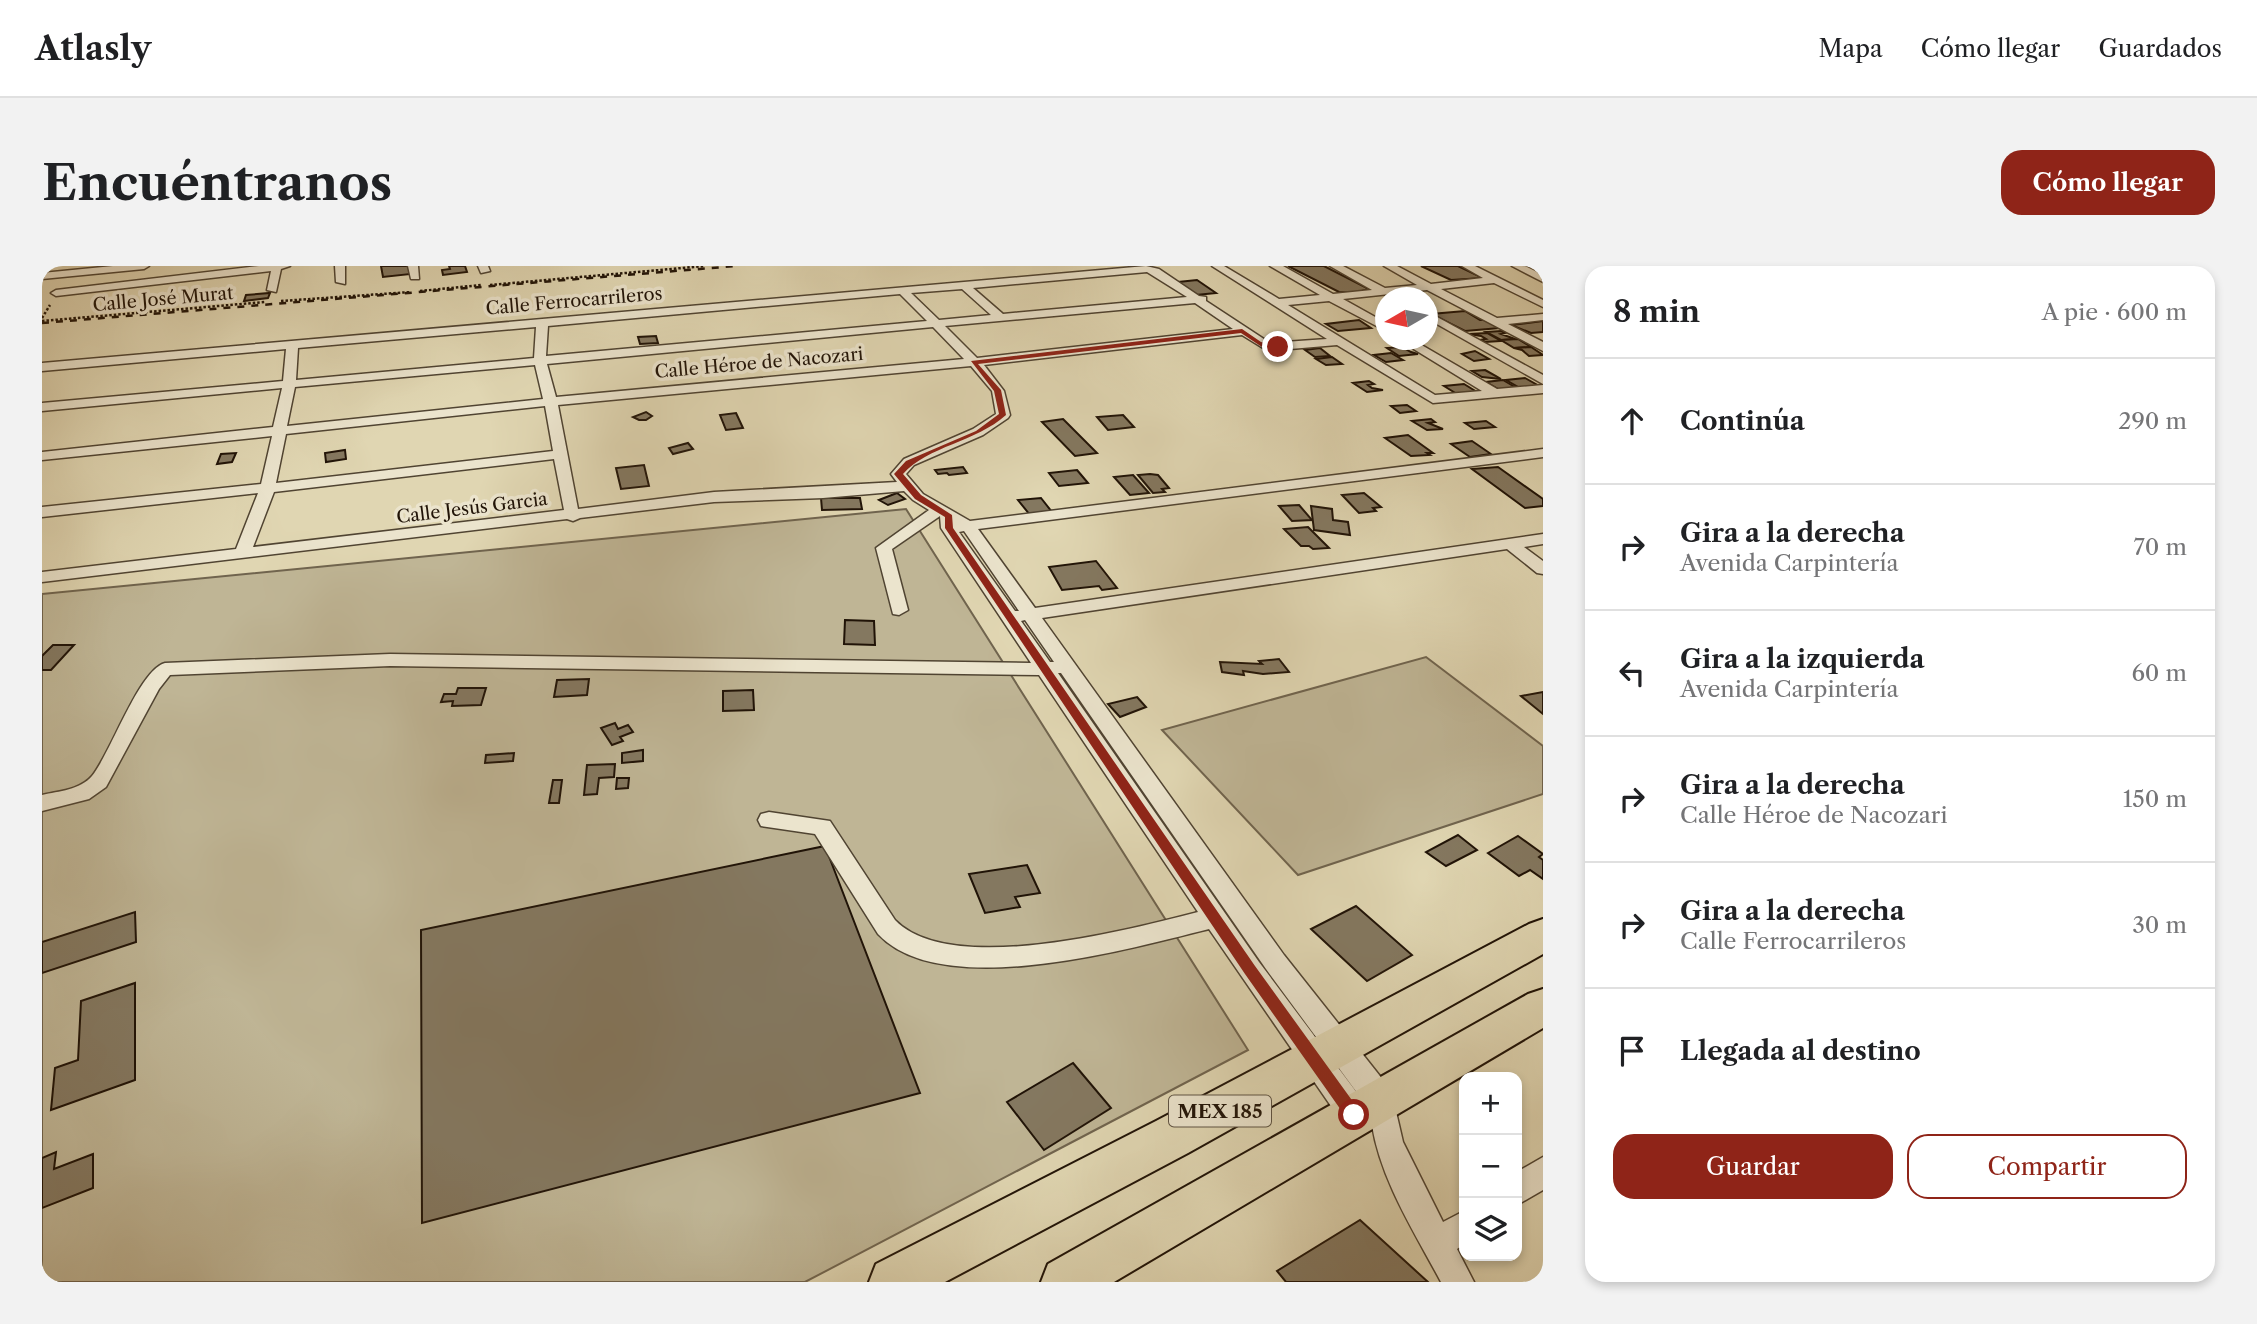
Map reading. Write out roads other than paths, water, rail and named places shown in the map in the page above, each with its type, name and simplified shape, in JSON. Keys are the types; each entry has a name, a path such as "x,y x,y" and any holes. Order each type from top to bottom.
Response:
{"main road":[{"name":"MEX 185","path":"894,1282 1327,1053 1543,935"},
{"path":"1066,1282 1374,1119 1543,1007"}],"street":[{"path":"127,297 138,266"},
{"path":"42,275 67,270 144,266"},
{"path":"272,290 277,266"},
{"path":"56,293 285,266"},
{"path":"341,266 341,282"},
{"path":"1217,266 1433,399 1543,389"},
{"path":"1275,266 1375,322"},
{"path":"1335,266 1375,287"},
{"path":"1389,266 1430,287"},
{"path":"1411,266 1450,285"},
{"path":"1467,266 1543,303"},
{"path":"1517,266 1543,279"},
{"name":"Calle Ferrocarrileros","path":"42,367 1147,269 1156,271 1268,347 1339,341"},
{"path":"50,305 67,270"},
{"path":"1438,287 1497,281"},
{"path":"963,284 999,317"},
{"path":"901,289 998,390 1003,415 978,432 909,462 903,480 918,497 951,520 1020,616 1066,666 1262,966 1374,1119 1458,1282"},
{"path":"1438,291 1543,347"},
{"path":"1526,295 1543,294"},
{"path":"1277,303 1375,296"},
{"path":"42,407 1214,298"},
{"path":"1438,307 1464,305"},
{"path":"1307,320 1375,313"},
{"path":"1496,322 1543,317"},
{"path":"1438,321 1543,380"},
{"path":"542,322 540,359 562,454 566,493 573,516"},
{"name":"Calle Héroe de Nacozari","path":"42,456 549,402 974,362 1242,331"},
{"path":"242,555 268,487 289,385 292,345"},
{"path":"1422,350 1498,395"},
{"path":"898,610 884,548 951,520 1543,453"},
{"path":"42,512 511,462 562,454"},
{"name":"Calle Jesús Garcia","path":"42,577 573,516 714,497 823,493 903,480"},
{"path":"1020,616 1543,539"},
{"path":"1511,544 1543,569"},
{"path":"1020,616 1045,669 1215,918 1262,966"},
{"path":"42,803 81,794 99,782 151,687 164,669 390,660 1045,669 1066,666"},
{"path":"769,820 822,827 878,915 900,940 932,954 965,958 1031,955 1164,931 1215,918"},
{"path":"1522,1187 1543,1172"},
{"path":"1437,1244 1459,1229"}],"railway":[{"path":"42,323 736,266"}]}
